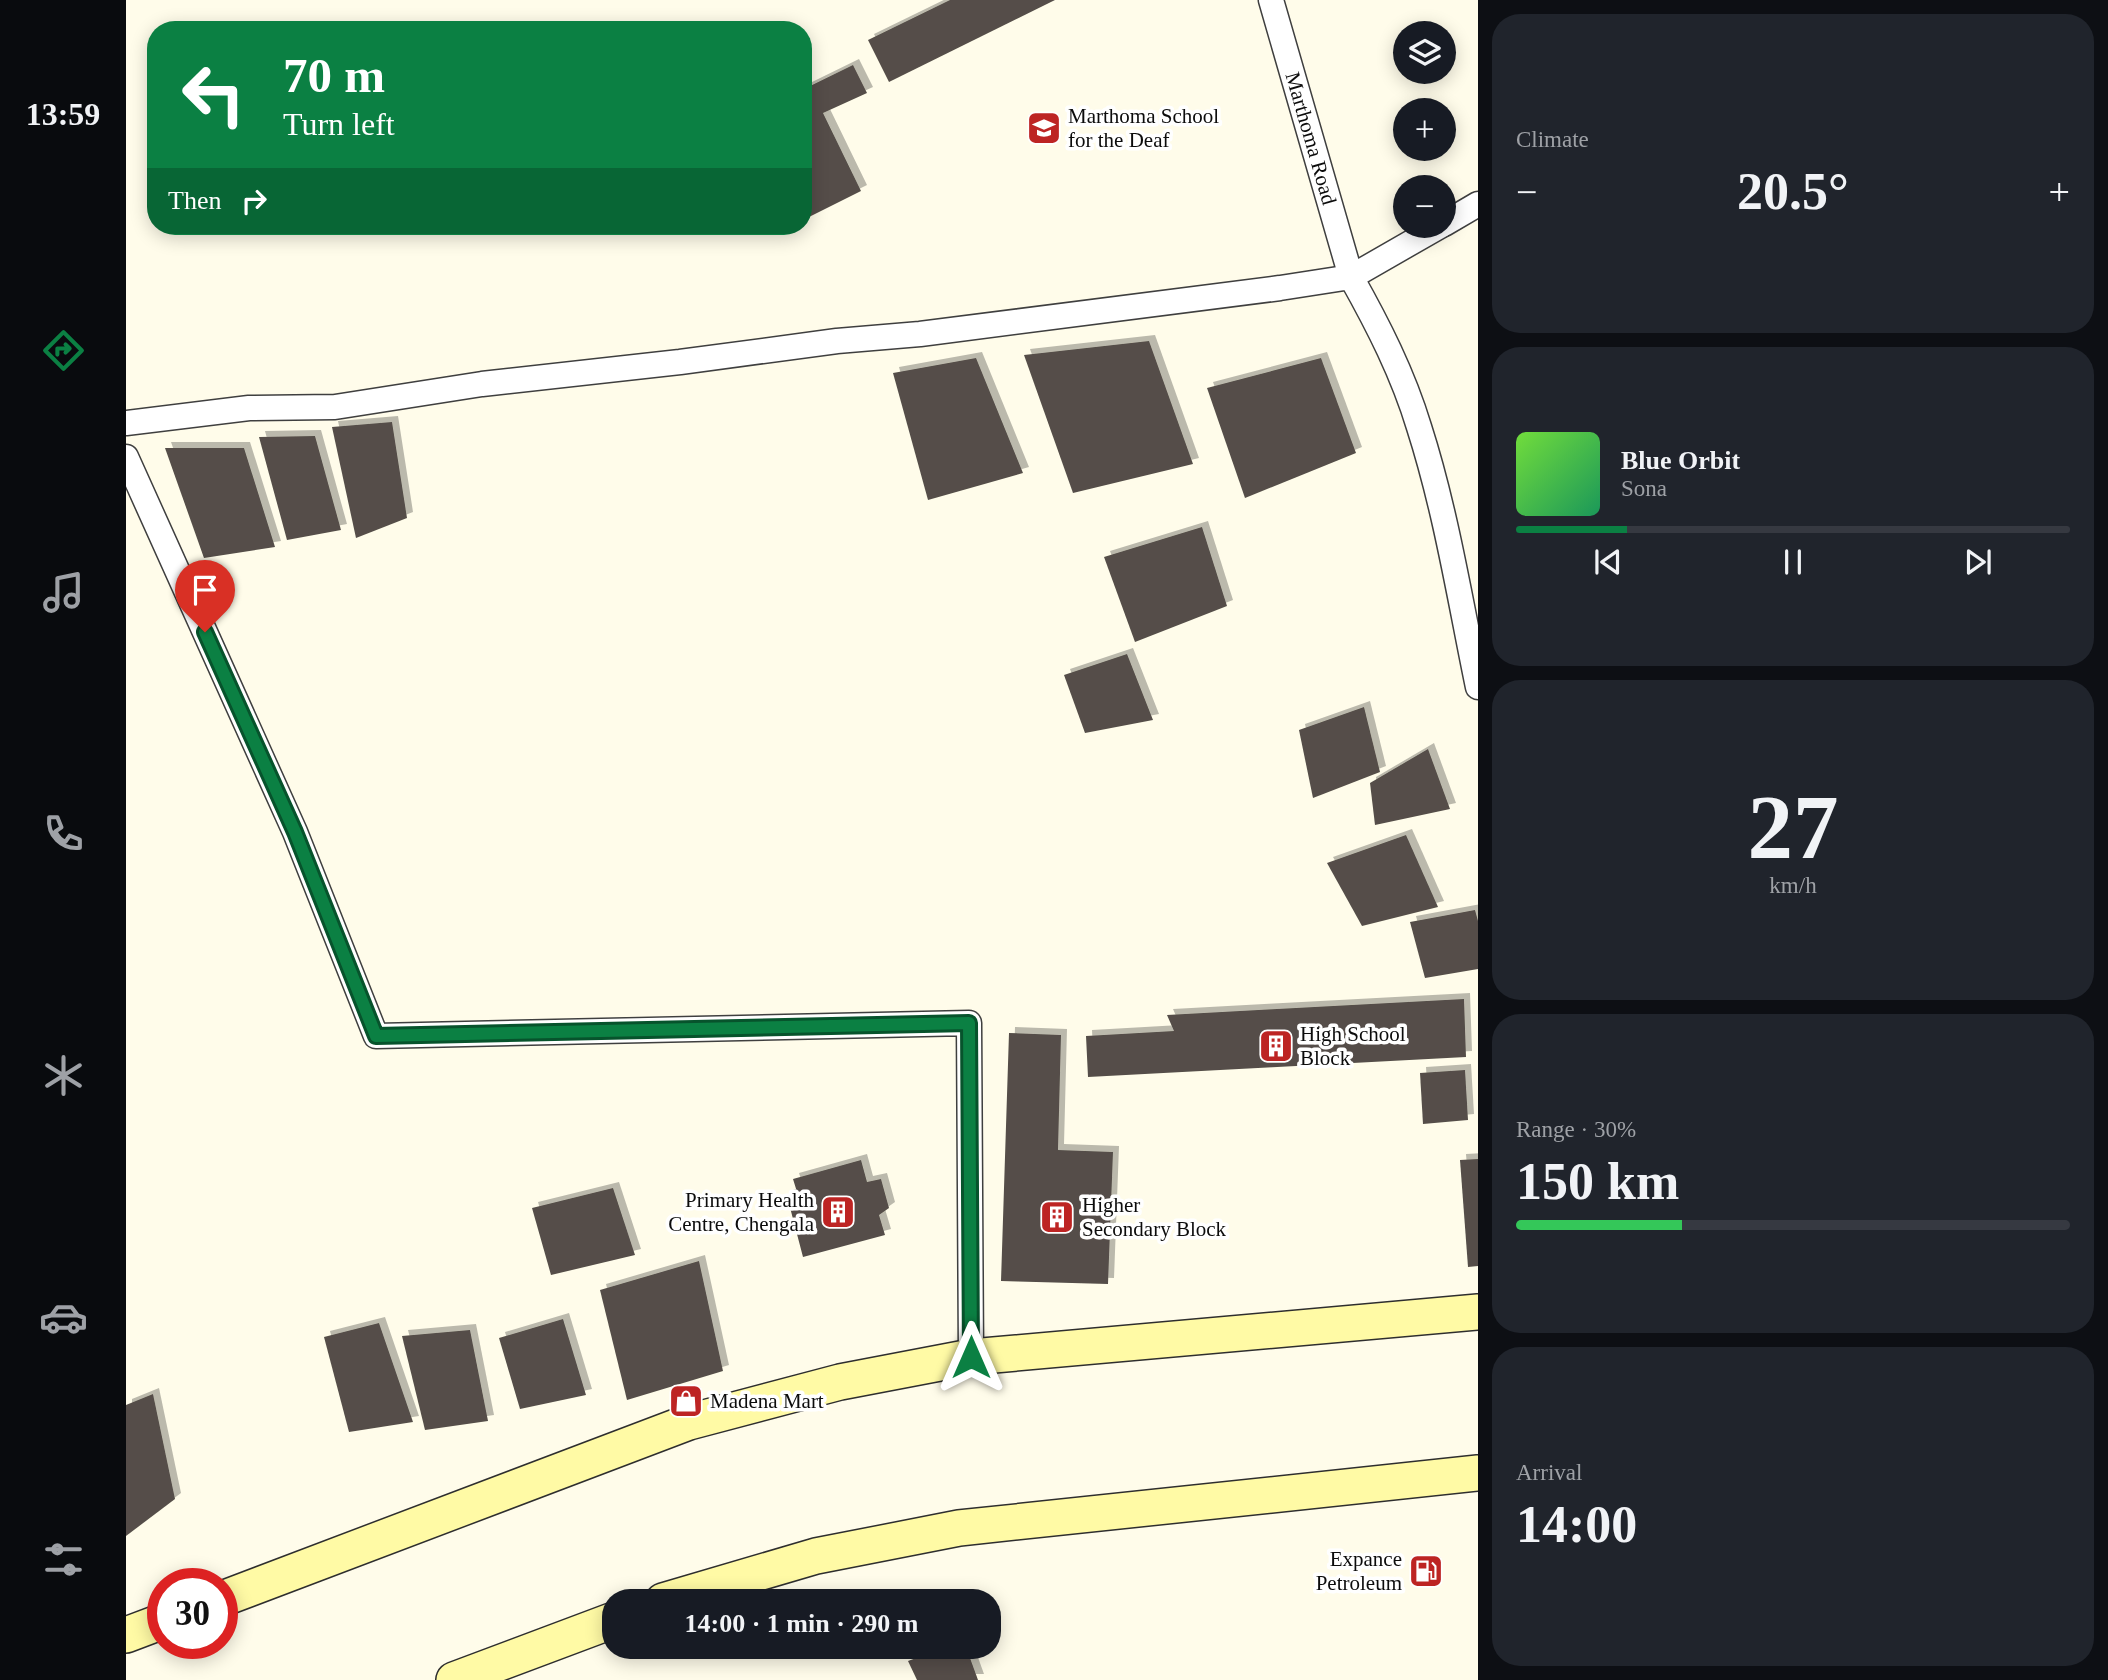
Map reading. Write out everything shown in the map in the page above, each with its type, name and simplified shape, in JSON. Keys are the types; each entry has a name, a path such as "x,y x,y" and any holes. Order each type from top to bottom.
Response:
{"street":[{"name":"Marthoma Road","path":"1272,0 1351,277 1381,331 1419,426 1451,549 1478,687"},
{"path":"1456,217 1478,204"},
{"path":"126,423 250,408 335,407 482,384 837,341 920,334 1280,288 1351,277 1419,238"},
{"path":"126,457 295,832 376,1036 969,1023 971,1357"},
{"path":"238,1593 689,1422 840,1382 971,1357 1478,1312"},
{"path":"704,1589 816,1556 959,1528 1478,1473"},
{"path":"454,1680 602,1624"},
{"path":"126,1635 147,1627"}],"building":[{"path":"950,0 1055,0 889,82 868,40"},
{"path":"853,65 867,93 823,113 861,191 812,216 812,85"},
{"path":"1149,341 1193,464 1073,493 1024,355"},
{"path":"976,358 1023,473 928,500 893,373"},
{"path":"1321,358 1356,453 1245,498 1207,388"},
{"path":"392,422 407,518 356,538 332,427"},
{"path":"315,436 341,530 287,540 259,437"},
{"path":"165,448 244,448 275,547 204,558"},
{"path":"1202,527 1227,606 1135,642 1104,557"},
{"path":"1127,654 1153,720 1085,733 1064,675"},
{"path":"1364,707 1380,772 1313,798 1299,730"},
{"path":"1428,749 1450,809 1375,825 1370,783"},
{"path":"1406,835 1438,907 1362,926 1327,863"},
{"path":"1475,910 1478,921 1478,969 1425,978 1410,922"},
{"name":"High School Block","path":"1464,999 1466,1057 1088,1077 1086,1036 1174,1031 1167,1015"},
{"name":"Higher Secondary Block","path":"1009,1033 1061,1035 1058,1150 1113,1152 1108,1284 1001,1281"},
{"path":"1465,1070 1468,1120 1423,1124 1420,1073"},
{"path":"1478,1159 1478,1266 1468,1267 1460,1160"},
{"name":"Primary Health Centre, Chengala","path":"861,1160 867,1182 881,1179 889,1208 879,1215 885,1235 803,1257 787,1196 797,1192 793,1179"},
{"path":"613,1188 635,1255 551,1275 532,1208"},
{"path":"699,1261 723,1371 627,1400 600,1290"},
{"path":"563,1319 586,1395 520,1409 499,1338"},
{"path":"379,1323 413,1422 349,1432 324,1337"},
{"path":"470,1330 488,1421 425,1430 402,1336"},
{"path":"153,1394 175,1499 126,1536 126,1405"},
{"path":"970,1659 978,1680 917,1680 908,1661"}],"place":[{"name":"Marthoma School for the Deaf","path":"1044,128"},
{"name":"High School Block","path":"1276,1046"},
{"name":"Primary Health Centre, Chengala","path":"838,1212"},
{"name":"Higher Secondary Block","path":"1057,1217"},
{"name":"Madena Mart","path":"686,1401"},
{"name":"Expance Petroleum","path":"1426,1571"}],"route":[{"path":"205,632 295,832 376,1036 969,1023 971,1357"}]}
